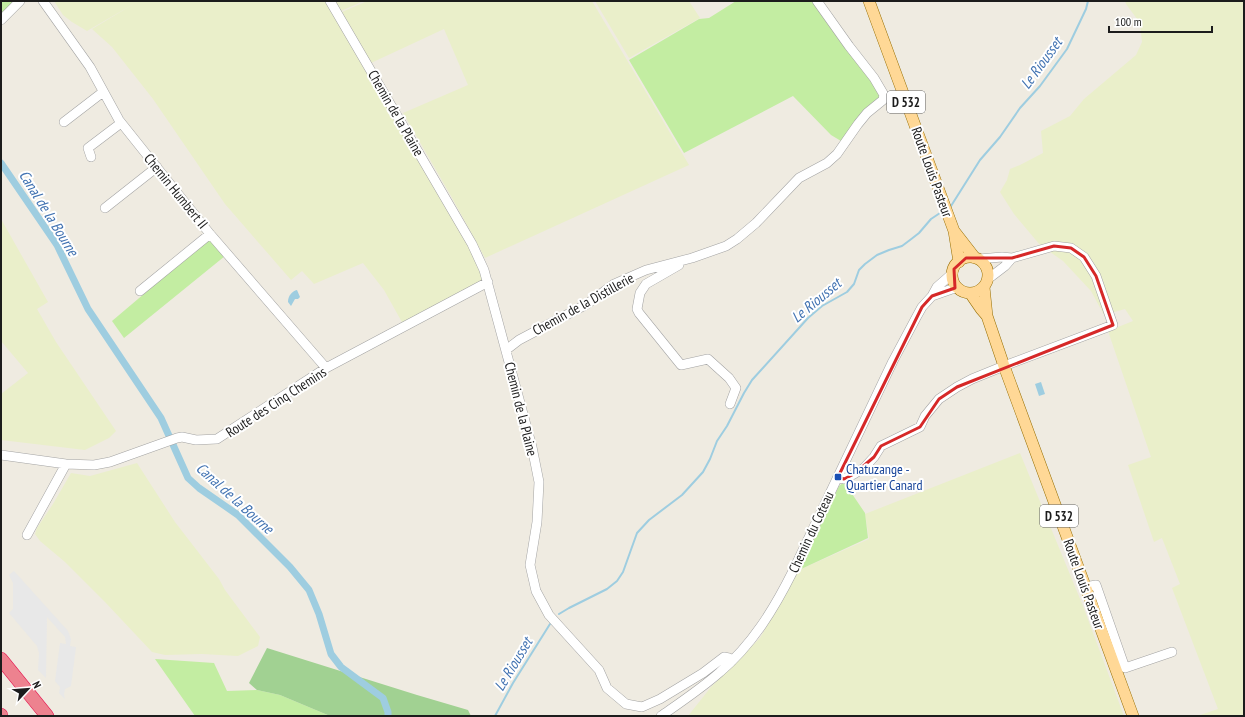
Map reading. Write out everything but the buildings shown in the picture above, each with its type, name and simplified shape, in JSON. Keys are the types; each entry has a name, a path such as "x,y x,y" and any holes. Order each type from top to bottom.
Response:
{"highway":[{"path":"1,659 47,716"}],"main road":[{"name":"Route Louis Pasteur","path":"869,1 954,231 959,262"},
{"name":"Route Louis Pasteur","path":"954,231 977,259"},
{"path":"966,258 977,259 982,261 988,271 986,283 978,292 970,293 962,291 958,288 954,281 953,273 956,265 966,258"},
{"name":"Route Louis Pasteur","path":"986,283 987,316 1133,716"},
{"name":"Route Louis Pasteur","path":"970,293 987,316"}],"street":[{"path":"1,20 20,1"},
{"name":"Chemin Humbert II","path":"43,1 90,67 121,123 210,234 326,368"},
{"name":"Chemin de la Plaine","path":"330,1 482,262 532,447 539,482 537,522 530,565 536,591 549,615 599,670 607,688 626,704 642,707 660,699 703,673 724,657 729,658 732,661"},
{"name":"Chemin de la Distillerie","path":"506,350 519,340 587,304 614,284 646,270 726,246 756,223 799,178 828,163 837,154 867,113 883,100 884,94 874,78 817,1"},
{"path":"64,122 103,92"},
{"path":"92,157 88,148 121,123"},
{"path":"105,208 157,167"},
{"path":"140,291 210,234"},
{"path":"838,477 844,479 864,468 882,446 920,427 925,416 939,399 972,379 1113,324 1096,276 1084,257 1071,248 1054,246 1012,258 1002,257 977,259"},
{"path":"700,255 675,267 646,284 640,293 637,309 681,365 708,360 729,378 736,388 730,404"},
{"path":"986,283 1006,266 1012,258"},
{"name":"Chemin du Coteau","path":"661,716 709,681 732,661 762,627 793,571 893,361 922,307 937,288 953,273"},
{"name":"Route des Cinq Chemins","path":"1,455 66,464 94,465 110,462 177,438 182,437 196,440 217,439 326,368 488,282"},
{"path":"932,296 958,288"},
{"path":"27,534 66,464"},
{"path":"1085,587 1096,585 1125,668 1172,652"}],"highlighted area":[{"path":"1054,246 1071,248 1084,257 1096,276 1113,325 957,387 939,399 920,427 881,446 874,457 854,474 844,479 838,477 922,307 932,296 955,288 954,269 966,258 1012,258"}],"green space":[{"path":"1,1 16,1 1,16"},
{"path":"54,1 328,1 476,254 486,281 403,324 384,290 363,263 314,284 302,271 291,280 225,204 153,99 112,47 92,29 137,2 87,31 63,15"},
{"path":"335,1 364,1 341,11"},
{"path":"367,1 592,1 689,165 485,258 403,113 468,85 444,29 371,63 342,12"},
{"path":"595,1 689,1 700,18 629,58"},
{"path":"736,1 814,1 877,88 881,97 841,141 831,135 793,96 684,153 629,60 699,19 709,18"},
{"path":"1125,1 1244,1 1244,716 1197,716 1218,709 1172,588 1180,584 1162,538 1154,542 1128,465 1151,457 1108,331 1133,321 1125,309 1104,315 1091,291 1063,261 1040,245 1014,214 1000,192 1007,180 1010,169 1043,153 1041,131 1070,116 1084,99 1136,55 1142,42 1140,23"},
{"path":"1,219 48,302 37,309 56,342 116,431 109,438 85,450 1,440 1,394 28,373 1,341"},
{"path":"210,238 225,256 124,338 112,321"},
{"path":"1020,453 1083,606 1124,716 688,716 711,687 760,638 799,570 869,539 865,514"},
{"path":"137,463 175,522 219,579 225,590 260,637 258,646 238,656 202,654 165,655 152,652 105,602 65,562 40,541 35,534 37,528 71,473 90,476"},
{"path":"844,482 865,513 868,538 799,570 839,486"},
{"path":"267,648 468,710 471,716 330,716 280,695 257,690 249,683"},
{"path":"155,659 214,663 227,691 257,690 280,695 330,716 195,716"}],"shaded area":[{"path":"14,571 68,631 71,639 70,646 76,647 71,686 65,689 65,699 59,693 60,687 55,681 60,643 66,644 65,637 47,617 46,678 38,670 39,653 37,646 9,613 13,609 13,583 9,575"}],"water":[{"path":"297,290 300,297 295,299 291,306 288,302 289,298 292,293"},
{"path":"1041,382 1045,394 1039,396 1035,384"}],"waterway":[{"name":"Le Riousset","path":"948,207 951,206 980,160 1000,137 1020,108 1040,86 1067,49 1086,9 1088,1"},
{"name":"Canal de la Bourne","path":"1,163 57,245 88,309 161,418 188,478 199,488 238,515 290,567 309,590 319,614 331,654 341,667 383,698 388,716"},
{"name":"Le Riousset","path":"559,614 607,589 617,581 623,572 637,533 649,520 682,495 703,472 717,441 727,426 752,380 808,318 822,306 847,292 854,284 859,270 865,264 877,255 902,246 919,233 931,219 943,211"},
{"name":"Le Riousset","path":"495,716 513,683 550,624"}],"place":[{"name":"Chatuzange - Quartier Canard","path":"838,477"}]}
